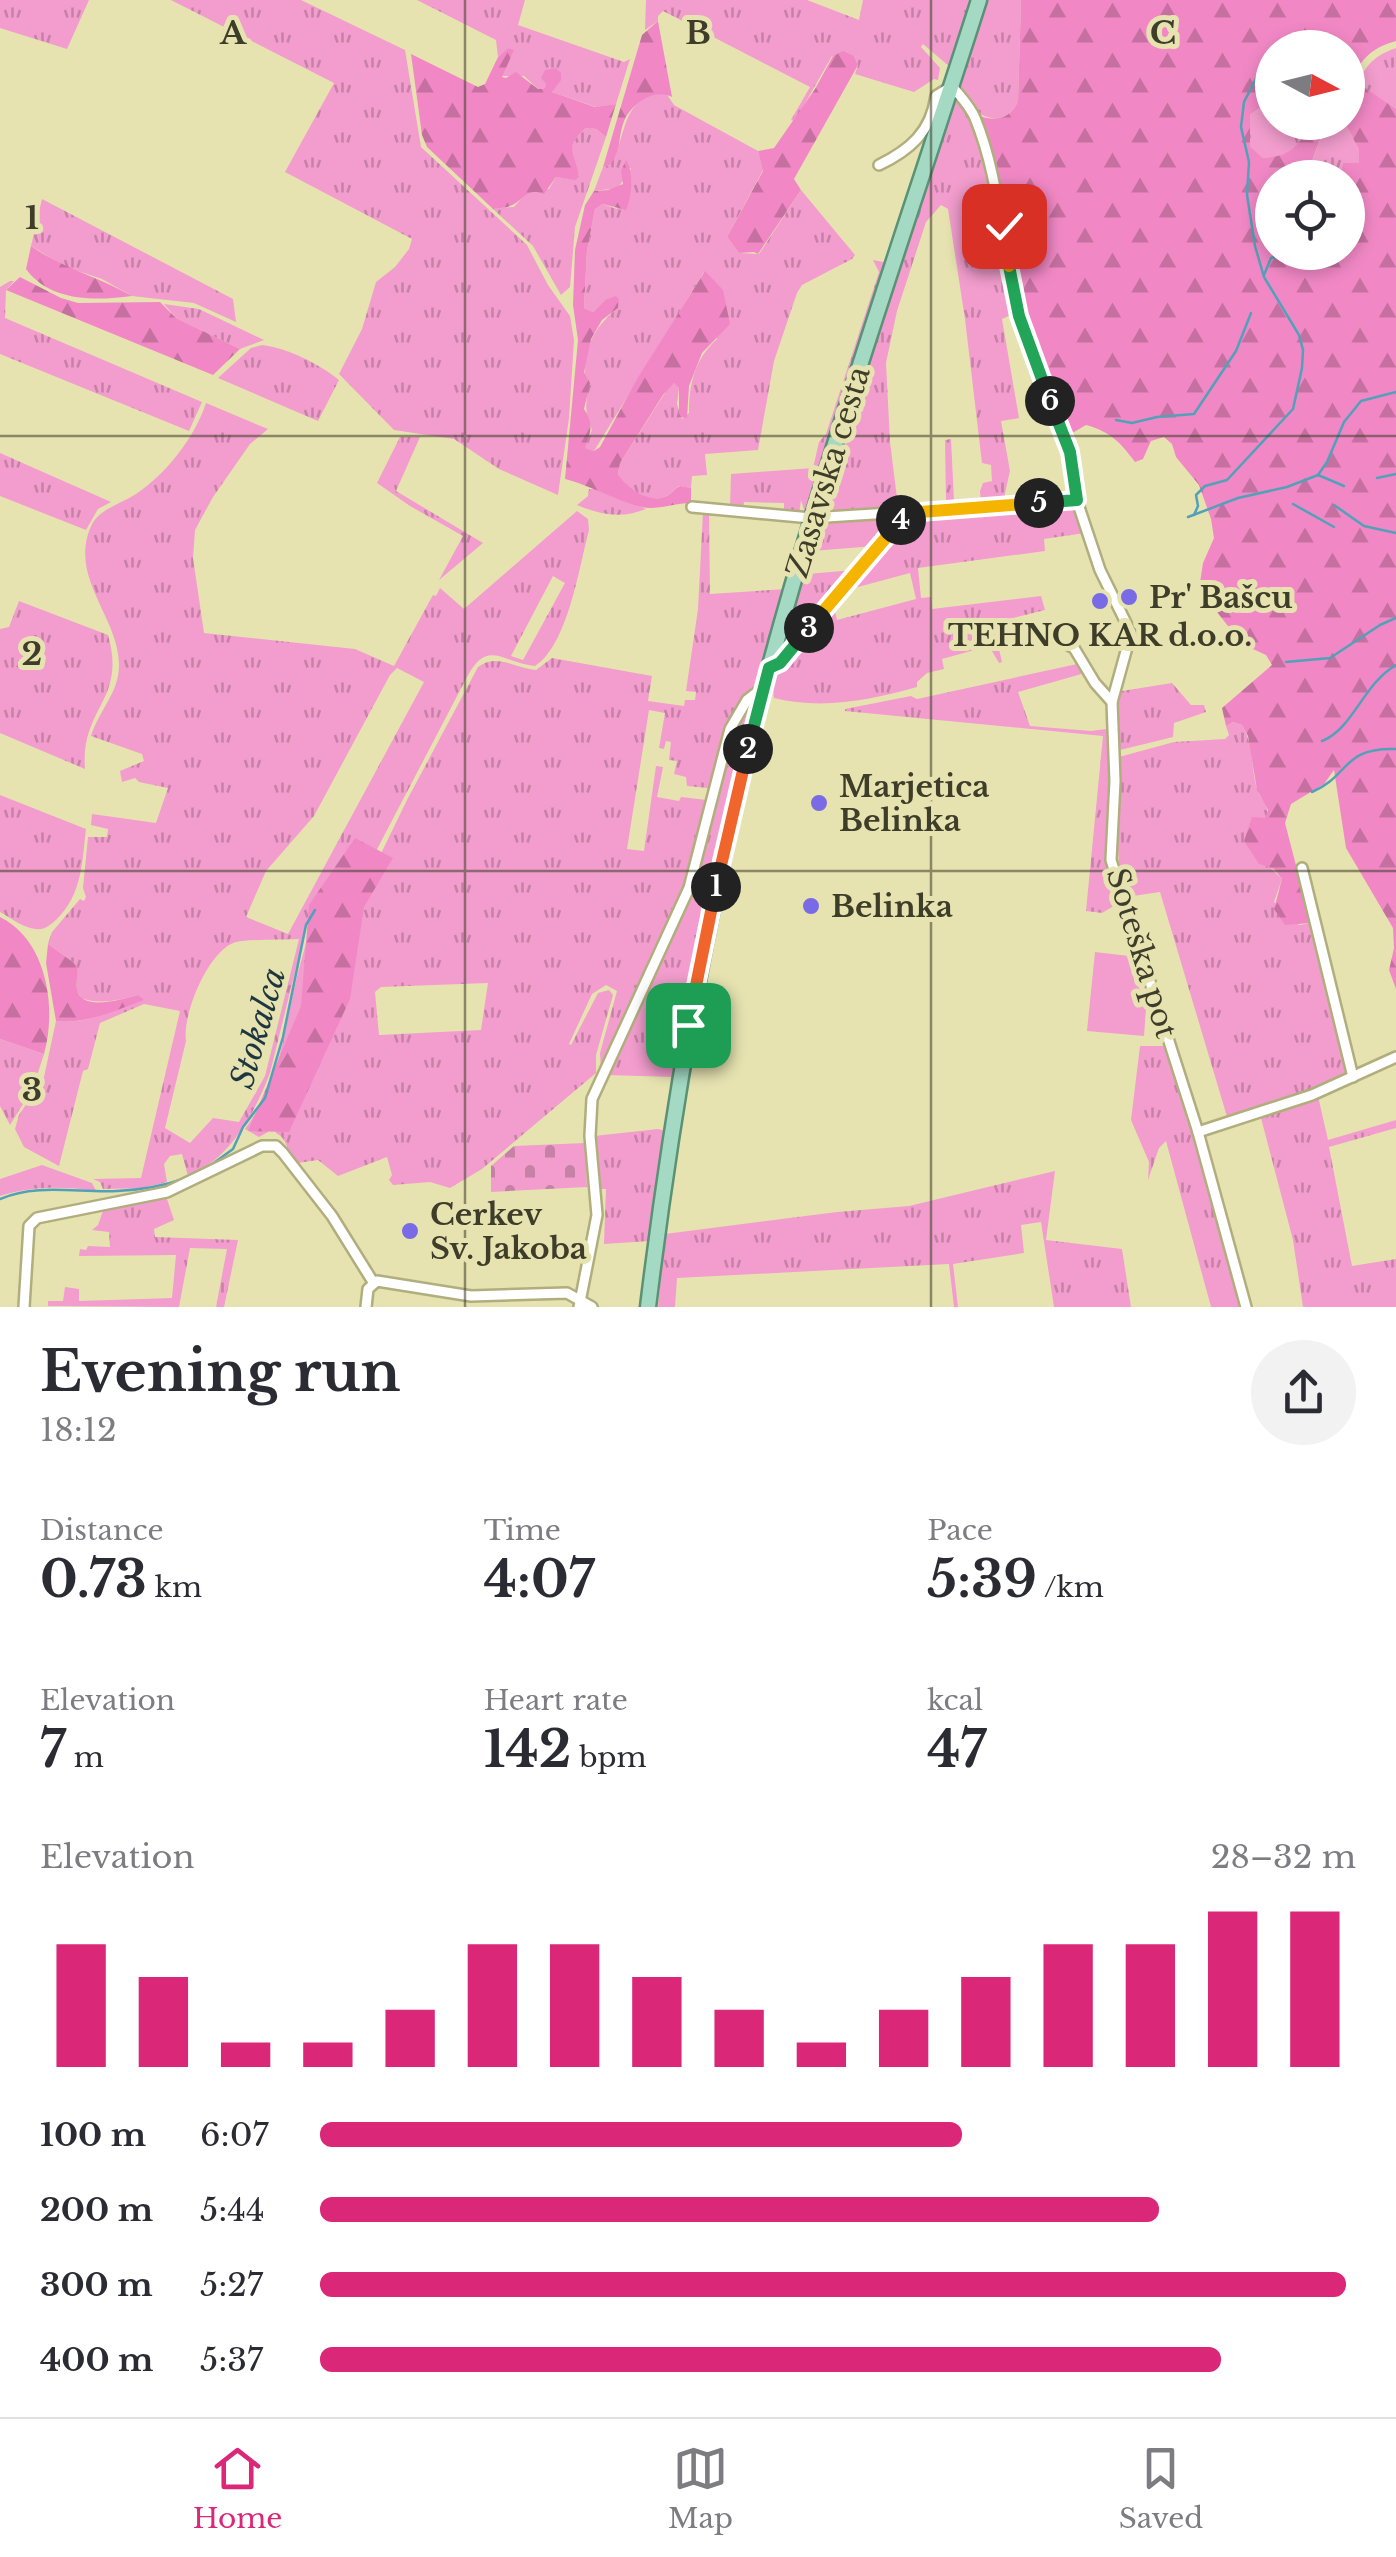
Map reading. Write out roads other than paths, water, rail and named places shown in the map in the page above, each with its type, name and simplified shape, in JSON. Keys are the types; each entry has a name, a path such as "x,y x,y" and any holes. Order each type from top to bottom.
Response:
{"main road":[{"name":"Zasavska cesta","path":"648,1307 688,1025 727,834 764,687 811,518 979,0"}],"street":[{"path":"879,165 915,144 934,111 936,96 952,86"},
{"name":"Soteška pot","path":"952,86 974,114 1004,226 1012,292 1070,452 1077,500 1100,570 1132,633 1112,702 1115,781 1111,860 1198,1132 1246,1307"},
{"path":"692,507 811,518 1077,500"},
{"path":"769,668 780,663 907,513"},
{"path":"1070,646 1112,702"},
{"path":"580,1304 596,1215 590,1136 592,1099 689,888 730,729 747,700 764,687"},
{"path":"1302,868 1353,1077"},
{"path":"1198,1132 1262,1113 1396,1057"},
{"path":"24,1307 30,1226 42,1214 154,1196 262,1146 276,1146 337,1224 372,1282 492,1302 567,1294 592,1307"},
{"path":"366,1307 372,1282"}],"waterway":[{"path":"1194,515 1198,506 1196,495 1205,486 1227,480 1293,409 1302,368 1299,335 1264,277 1255,246 1247,195 1249,162 1241,127 1244,102 1255,80"},
{"path":"1264,275 1266,270"},
{"path":"1116,420 1132,423 1194,414 1236,351 1251,313"},
{"path":"1188,517 1318,475 1344,422 1361,401 1396,392"},
{"path":"1377,478 1396,474"},
{"path":"1318,475 1344,486"},
{"path":"1293,504 1334,527"},
{"path":"1334,505 1364,526 1396,533"},
{"path":"1286,662 1330,658 1396,618"},
{"path":"1322,741 1342,727 1375,683 1396,665"},
{"path":"1312,792 1365,753 1396,749"},
{"name":"Stokalca","path":"207,1168 233,1149 243,1127 265,1098 283,1037 306,925 315,910"},
{"name":"Stokalca","path":"0,1199 28,1191 135,1190 186,1178"}],"place":[{"name":"Pr' Bašcu","path":"1129,597"},
{"name":"TEHNO KAR d.o.o.","path":"1100,601"},
{"name":"Marjetica Belinka","path":"819,803"},
{"name":"Belinka","path":"811,906"},
{"name":"Cerkev Sv. Jakoba","path":"410,1231"}]}
